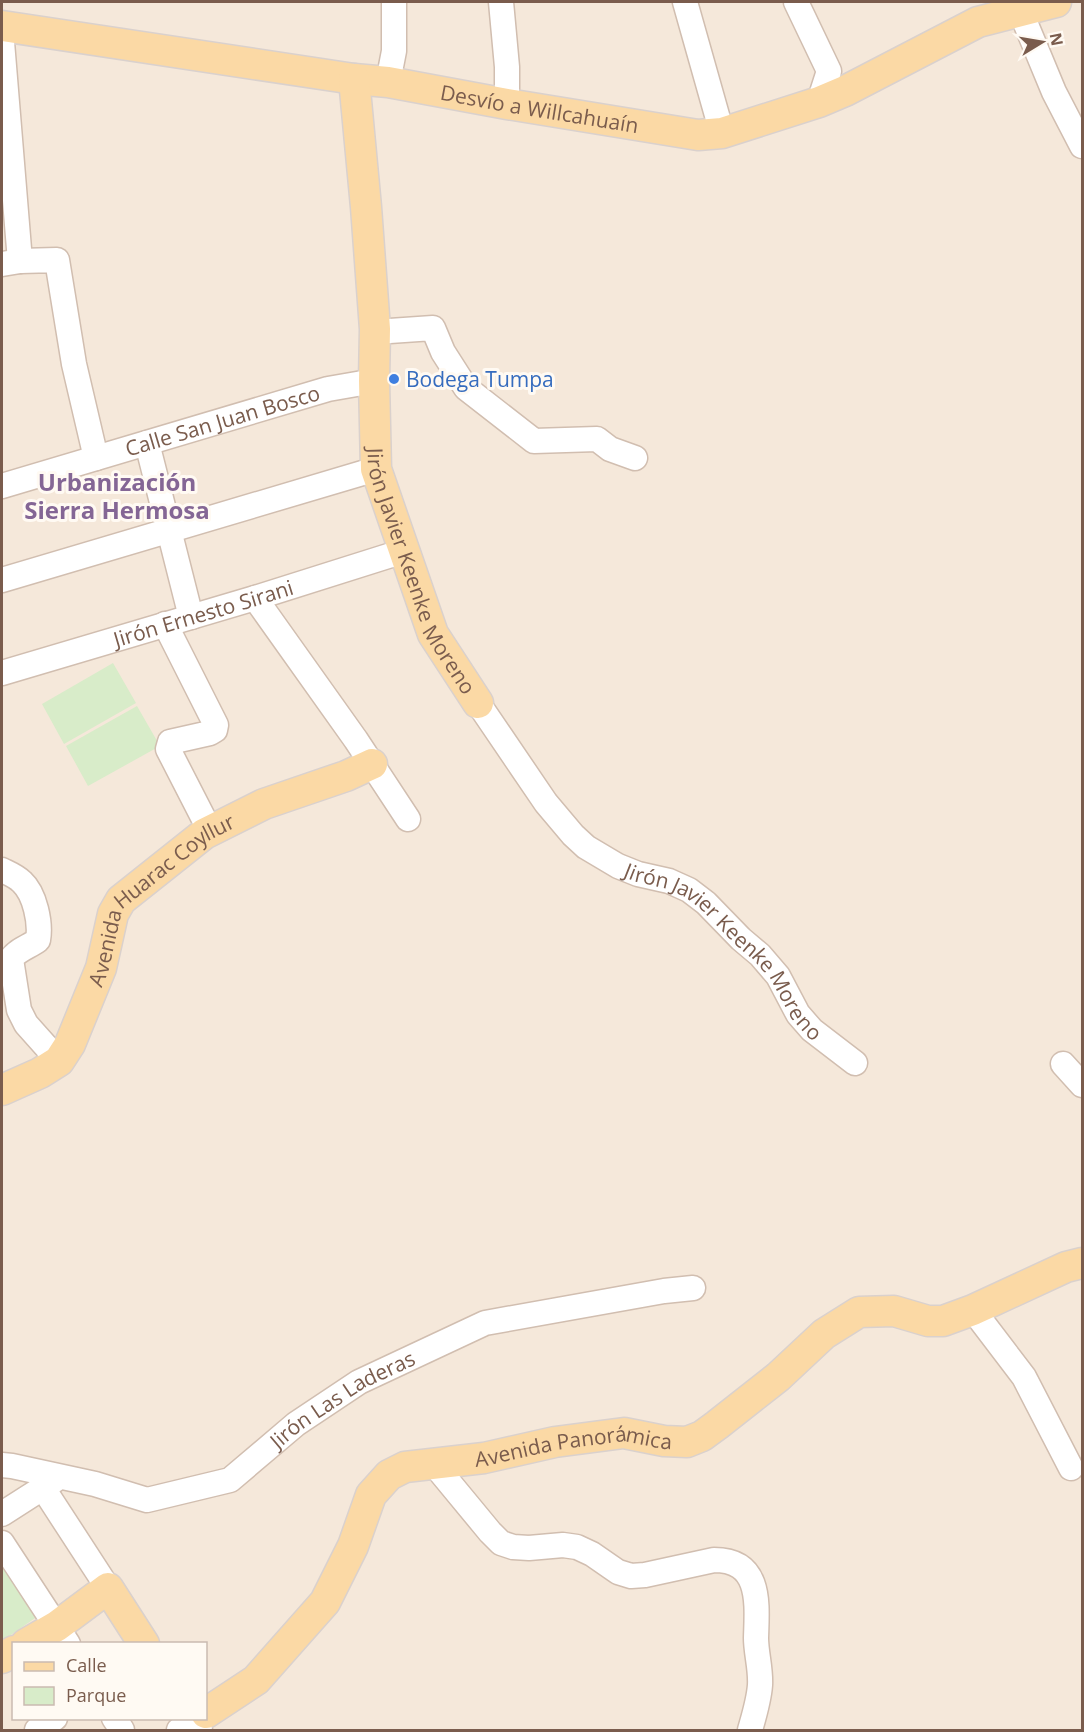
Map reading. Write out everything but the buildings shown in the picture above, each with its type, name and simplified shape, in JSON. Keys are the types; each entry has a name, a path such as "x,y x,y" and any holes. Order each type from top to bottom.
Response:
{"main road":[{"name":"Desvío a Willcahuaín","path":"2,26 354,79 388,82 698,135 722,133 819,102 845,91 978,22 1056,2"},
{"name":"Jirón Javier Keenke Moreno","path":"354,79 375,332 376,469 435,638 477,703"},
{"name":"Avenida Huarac Coyllur","path":"59,1061 70,1044 101,968 113,914 121,900 204,834 264,804 346,776 372,764"},
{"path":"2,1090 40,1073 59,1061"},
{"name":"Avenida Panorámica","path":"207,1714 256,1680 326,1602 353,1546 371,1495 389,1475 405,1467 484,1458 555,1442 624,1433 664,1441 687,1442 702,1436 778,1377 824,1334 860,1312 894,1311 928,1321 943,1321 973,1311 1066,1268 1083,1263"},
{"path":"34,1642 62,1635 108,1588 143,1642"}],"street":[{"path":"388,82 394,51 394,2"},
{"path":"501,2 507,67 507,104"},
{"path":"685,2 722,133"},
{"path":"796,2 829,71 819,102"},
{"path":"1020,10 1054,92 1083,146"},
{"path":"2,42 11,263 57,260 74,364 96,458"},
{"path":"375,332 433,328 443,352 466,388 534,441 597,440 635,458"},
{"name":"Calle San Juan Bosco","path":"2,486 328,389 374,381"},
{"path":"147,443 191,617"},
{"path":"2,580 376,469"},
{"name":"Jirón Ernesto Sirani","path":"4,665 191,617 404,551"},
{"path":"255,598 408,819"},
{"path":"165,624 216,726 210,733 170,742 168,749 207,825 207,831 204,834"},
{"name":"Jirón Javier Keenke Moreno","path":"477,703 540,794 573,835 586,847 618,866 638,874 669,881 689,890 706,903 760,955 778,976 798,1014 812,1030 855,1063"},
{"path":"2,870 23,882 30,894 40,929 38,940 29,947 17,951 11,958 19,1010 26,1024 59,1061"},
{"path":"1063,1064 1083,1085"},
{"name":"Jirón Las Laderas","path":"2,1465 52,1482 95,1484 147,1500 230,1480 296,1424 359,1382 485,1323 664,1291 693,1288"},
{"path":"973,1311 1024,1377 1071,1468"},
{"path":"433,1463 501,1543 513,1547 529,1548 563,1545 578,1547 618,1572 631,1576 714,1560 725,1560 738,1566 748,1575 756,1591 756,1640 760,1687 750,1731"},
{"path":"2,1514 52,1482 108,1588"},
{"path":"2,1542 62,1635"},
{"path":"37,1731 54,1720"}],"shaded area":[{"path":"2,2 1082,2 1082,1730 2,1730"}],"green space":[{"path":"113,663 136,703 64,744 42,704"},
{"path":"137,706 160,746 88,786 66,746"},
{"path":"2,1555 41,1614 2,1641"}],"place":[{"name":"Bodega Tumpa","path":"394,379"}],"district":[{"name":"Urbanización Sierra Hermosa","path":"117,495"}]}
